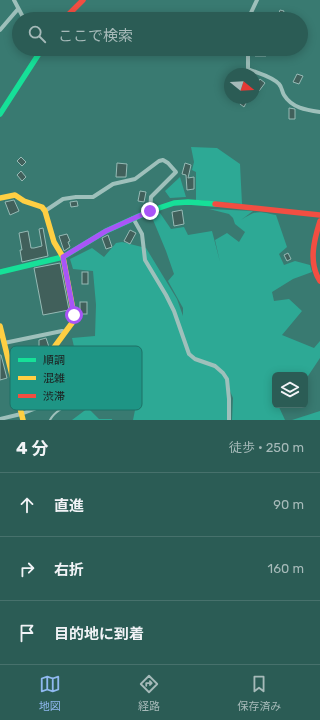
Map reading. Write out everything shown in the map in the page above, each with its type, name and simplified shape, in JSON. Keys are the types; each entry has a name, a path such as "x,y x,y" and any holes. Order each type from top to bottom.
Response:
{"street":[{"path":"14,0 20,12"},
{"path":"71,12 83,0"},
{"path":"251,12 257,0"},
{"path":"15,12 18,8"},
{"path":"0,30 12,15"},
{"path":"0,114 37,56"},
{"path":"248,56 248,69 275,80 280,85 284,95 291,103 298,108 320,112"},
{"path":"45,210 63,199 93,197 113,184 135,180 159,161 163,160 176,172 151,197 150,211"},
{"path":"0,198 15,194 24,201 42,207 45,210 54,242 63,257 74,315 72,323 55,346"},
{"path":"0,272 63,257 106,231 150,211 174,203 188,202 320,215"},
{"path":"133,218 142,234 145,260 174,311 189,354 195,359 215,366 227,379 229,420"},
{"path":"320,221 316,232 314,262 315,273 320,281"},
{"path":"0,326 10,370"},
{"path":"4,343 62,330 65,332"},
{"path":"20,410 23,420"},
{"path":"0,419 31,410"}],"lane":[{"path":"50,420 59,410"}],"green space":[{"path":"191,147 217,148 240,164 242,204 196,200 196,172 192,170 194,162"},
{"path":"180,177 186,197 170,198 165,191"},
{"path":"209,209 253,211 241,220 250,214 257,212 276,215 287,247 279,254 284,265 295,261 310,265 312,272 293,279 272,292 274,301 289,299 302,311 282,335 314,348 320,341 320,358 308,376 308,372 272,372 272,408 279,408 285,420 232,420 233,398 230,391 227,420 133,420 135,410 142,410 142,346 74,346 72,338 95,336 96,305 93,271 73,269 70,259 92,248 104,257 116,243 122,242 146,248 177,299 183,316 183,308 168,281 174,274 151,215 160,213 171,229 184,227 188,235 212,231 220,262 215,240 227,233 239,242 245,232 235,224 233,218 229,214"},
{"path":"85,410 90,410 99,419 112,419 112,420 72,420"},
{"path":"320,411 320,420 292,420"}],"building":[{"path":"297,74 303,76 299,84 293,82"},
{"path":"260,79 265,83 260,90"},
{"path":"289,108 295,109 295,119 289,119"},
{"path":"21,157 26,162 22,166 17,161"},
{"path":"117,163 127,164 126,177 116,177"},
{"path":"185,163 191,165 188,178 194,177 194,189 187,190 186,175 182,174"},
{"path":"21,171 26,177 22,181 17,175"},
{"path":"140,191 146,192 144,202 138,201"},
{"path":"14,200 19,211 10,215 5,202"},
{"path":"77,201 78,206 71,207 70,202"},
{"path":"182,210 184,224 174,226 172,212"},
{"path":"43,228 48,256 22,262 20,250 22,250 19,233 28,231 31,248 34,248 42,246 39,229"},
{"path":"130,230 136,233 130,244 124,241"},
{"path":"67,234 70,241 68,242 70,247 64,251 59,236"},
{"path":"108,235 112,247 106,249 102,238"},
{"path":"288,253 291,259 287,261 284,255"},
{"path":"60,263 69,310 43,315 34,268"},
{"path":"82,272 88,272 88,284 82,284"},
{"path":"80,302 87,302 87,314 80,314"},
{"path":"46,338 49,346 39,346 39,340"},
{"path":"0,355 7,378 0,380"}],"traffic: fast":[{"path":"0,114 37,56"},
{"path":"0,272 63,257 106,231 150,211 174,203 188,202 215,204"}],"traffic: slow":[{"path":"0,198 15,195 24,201 42,207 45,211 54,242 63,257 74,315 72,323 55,346"},
{"path":"0,326 10,367"},
{"path":"21,410 23,420"}],"traffic: jam":[{"path":"71,12 83,0"},
{"path":"215,204 320,215"},
{"path":"320,221 313,251 314,267 320,281"}],"route":[{"path":"74,315 63,257 106,231 150,211"}]}
